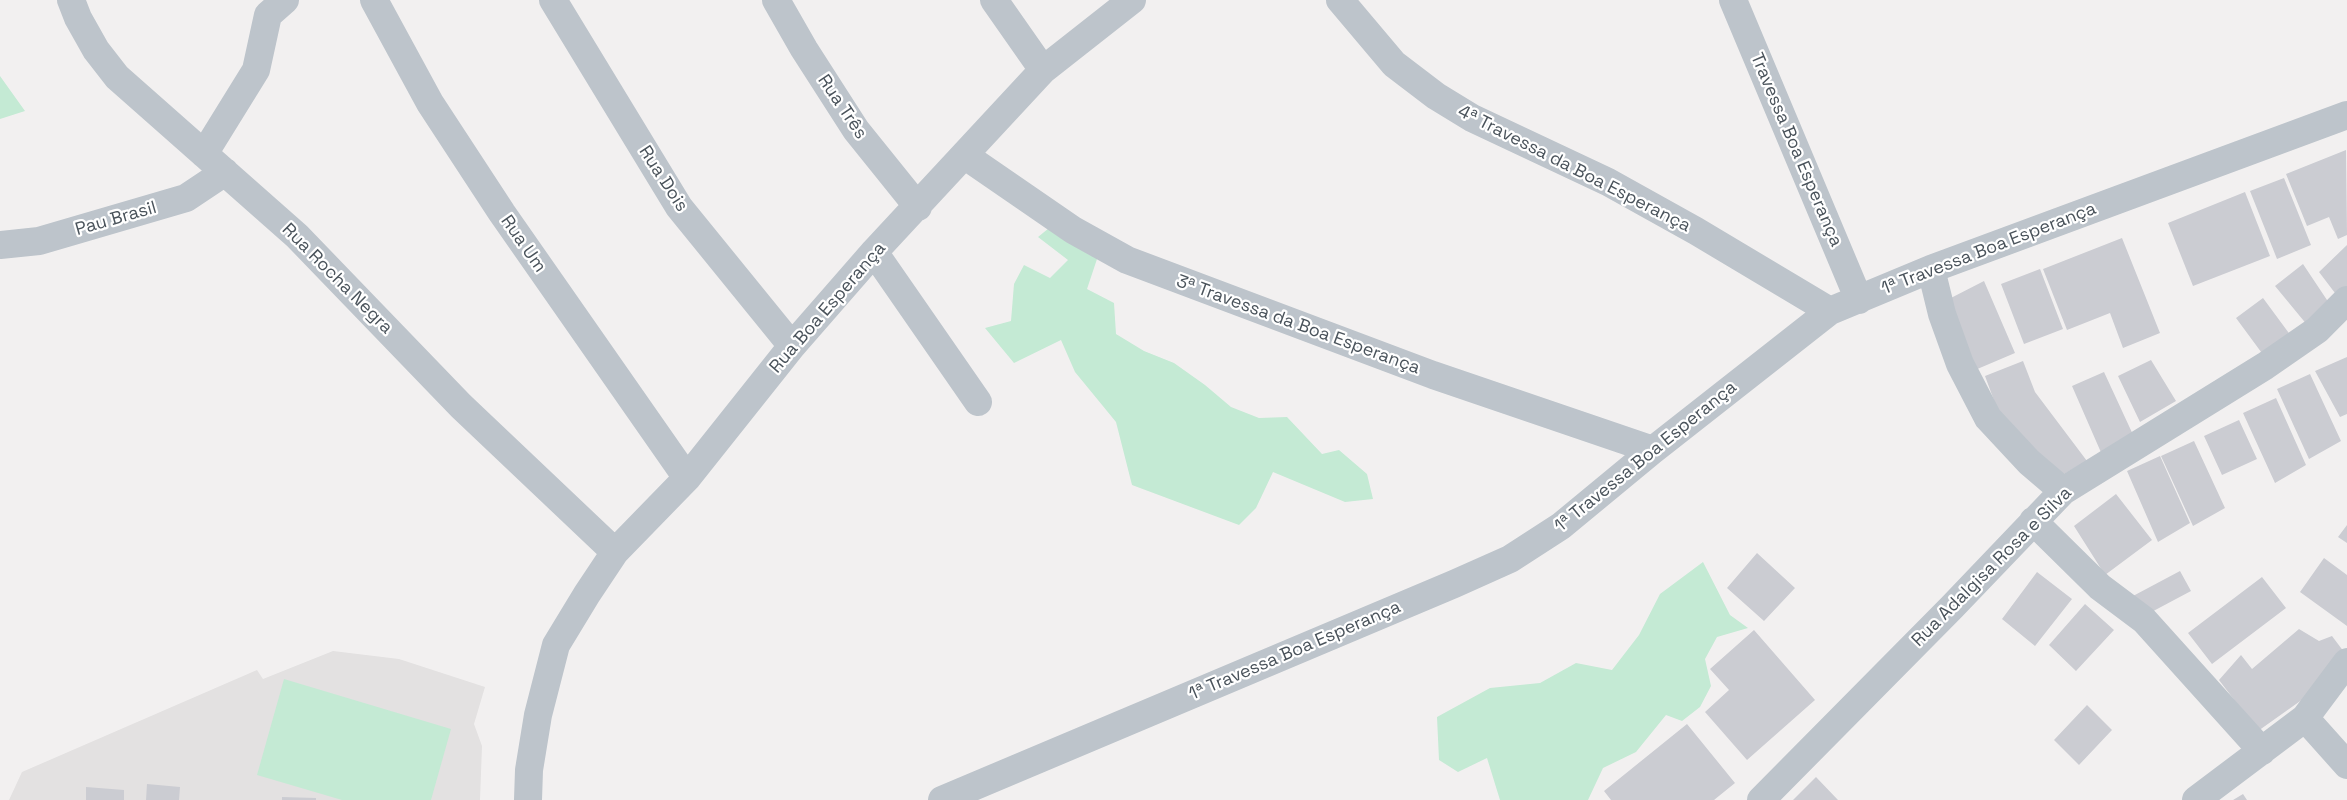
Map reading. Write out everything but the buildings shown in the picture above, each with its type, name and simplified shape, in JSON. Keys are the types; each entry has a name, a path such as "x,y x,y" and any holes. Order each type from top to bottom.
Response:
{"street":[{"name":"Rua Rocha Negra","path":"71,0 78,18 96,50 118,77 297,236 461,406 615,552"},
{"name":"Rua Um","path":"374,0 430,102 502,213 687,478"},
{"name":"Rua Dois","path":"553,0 679,207 792,346"},
{"name":"Rua Três","path":"776,0 856,130 918,207"},
{"path":"994,0 1043,70"},
{"name":"Rua Boa Esperança","path":"528,800 528,770 538,715 556,645 586,594 615,552 687,478 792,346 874,252 918,207 1043,70 1132,0"},
{"name":"4ª Travessa da Boa Esperança","path":"1340,0 1394,64 1436,96 1472,118 1608,182 1696,231 1830,311"},
{"name":"Travessa Boa Esperança","path":"1733,0 1859,300"},
{"path":"204,154 256,70 272,5"},
{"name":"1ª Travessa Boa Esperança","path":"942,800 1454,584 1510,558 1561,526 1830,311 1932,269 2347,114"},
{"name":"3ª Travessa da Boa Esperança","path":"964,155 1073,230 1127,260 1433,375 1654,450"},
{"name":"Pau Brasil","path":"0,245 39,241 186,198 225,172"},
{"path":"874,252 978,402"},
{"path":"1932,269 1942,314 1960,364 1988,418 2029,462 2063,491"},
{"name":"Rua Adalgisa Rosa e Silva","path":"1761,800 1952,607 2063,491 2265,366 2317,330 2347,300"},
{"path":"2033,521 2100,587 2144,620 2262,750"},
{"path":"2196,800 2304,718 2347,662"},
{"path":"2304,718 2347,765"}],"shaded area":[{"path":"333,651 399,659 485,687 474,724 482,746 480,800 9,800 22,772 257,670 263,679"}],"green space":[{"path":"0,76 25,111 0,119"},
{"path":"1054,224 1099,253 1087,289 1114,303 1116,334 1144,351 1174,363 1205,385 1231,407 1259,418 1287,417 1322,454 1339,450 1367,474 1373,499 1345,502 1273,472 1256,508 1239,525 1132,485 1116,422 1075,372 1061,340 1014,363 985,328 1011,321 1014,284 1024,265 1050,278 1068,260 1038,237"},
{"path":"1703,562 1730,615 1748,628 1717,637 1705,659 1711,686 1700,707 1682,721 1666,715 1636,752 1603,768 1588,800 1500,800 1487,758 1458,772 1439,760 1437,717 1490,688 1540,683 1576,663 1612,670 1639,635 1660,594"},
{"path":"284,679 451,729 431,800 342,800 257,775"}]}
